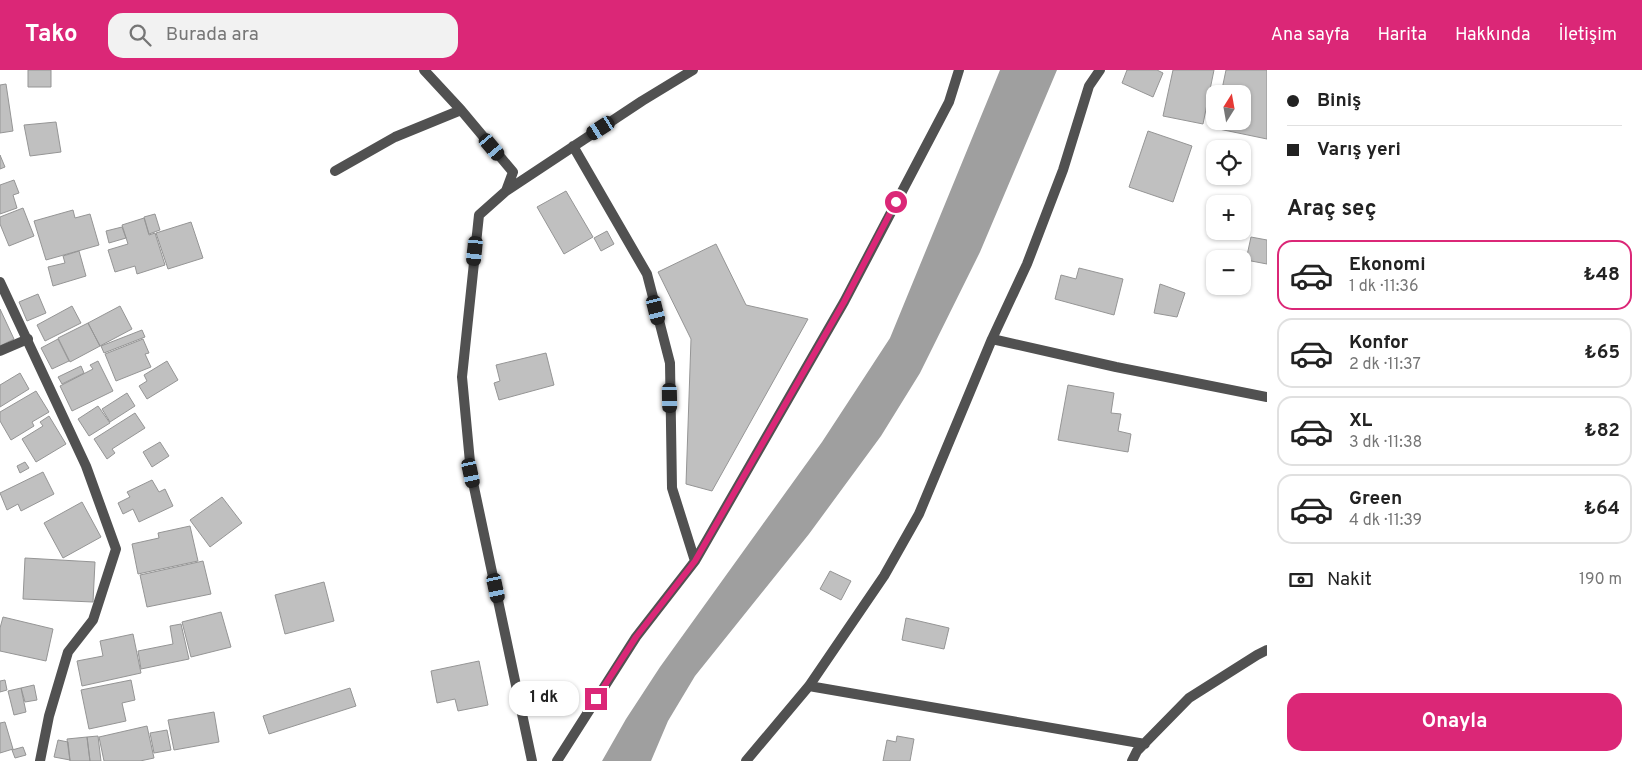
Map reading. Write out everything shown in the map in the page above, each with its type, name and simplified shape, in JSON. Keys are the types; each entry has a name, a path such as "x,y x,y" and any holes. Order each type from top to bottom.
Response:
{"street":[{"path":"424,70 461,110 513,172 506,191"},
{"path":"532,761 471,473 462,376 479,215 506,191 693,70"},
{"path":"557,761 636,637 695,561 844,302 949,102 960,70"},
{"path":"746,761 809,686 884,576 919,514 992,339 1026,264 1063,170 1089,86 1100,70"},
{"path":"335,171 395,137 461,110"},
{"path":"573,146 647,274 670,363 672,488 695,561"},
{"path":"0,282 86,466 116,549 93,620 68,652 49,716 40,761"},
{"path":"0,351 28,339"},
{"path":"992,339 1116,367 1267,397"},
{"path":"1132,761 1137,752 1189,698 1267,650"},
{"path":"809,686 1145,744"}],"shaded area":[{"path":"1000,70 1057,70 980,252 920,373 881,436 809,534 695,676 668,721 651,761 602,761 626,719 660,667 822,442 890,338"}],"building":[{"path":"28,70 51,70 51,87 28,87"},
{"path":"1127,70 1157,70 1163,73 1153,97 1122,83"},
{"path":"1173,70 1214,70 1211,85 1206,85 1206,109 1203,124 1163,116"},
{"path":"1226,70 1267,70 1267,139 1224,130 1251,130 1251,85 1223,85"},
{"path":"6,84 13,131 0,133 0,85"},
{"path":"56,122 61,152 30,156 24,125"},
{"path":"1148,131 1192,146 1173,202 1129,187"},
{"path":"0,155 5,167 0,169"},
{"path":"14,180 19,193 13,195 17,208 0,214 0,185"},
{"path":"566,191 593,237 564,254 537,207"},
{"path":"23,208 34,236 9,246 0,224 0,217"},
{"path":"73,210 75,218 90,214 99,245 46,260 34,221"},
{"path":"155,214 160,230 149,234 144,217"},
{"path":"144,218 149,235 155,233 165,265 137,274 135,266 115,272 108,250 128,244 122,225"},
{"path":"191,222 203,258 168,269 156,233"},
{"path":"122,227 126,238 109,243 106,231"},
{"path":"607,231 614,244 601,251 594,238"},
{"path":"1251,237 1267,240 1267,264 1251,261 1251,250 1248,250"},
{"path":"716,244 746,305 808,319 712,491 686,484 691,339 658,272"},
{"path":"79,251 86,276 53,286 48,267 65,263 63,256"},
{"path":"1079,268 1123,279 1114,315 1055,299 1061,275 1076,279"},
{"path":"1160,284 1185,293 1177,317 1154,313"},
{"path":"38,294 46,313 27,321 19,302"},
{"path":"72,306 81,323 45,341 37,325"},
{"path":"120,306 132,329 100,346 88,323"},
{"path":"0,309 14,339 0,346"},
{"path":"88,323 100,346 70,362 58,338"},
{"path":"142,330 145,337 104,353 101,346"},
{"path":"58,339 69,361 52,369 41,348"},
{"path":"143,339 149,353 145,354 151,367 116,381 105,354"},
{"path":"546,353 554,385 499,400 494,383 500,381 496,365"},
{"path":"98,361 113,391 72,411 60,386 93,369 90,365"},
{"path":"167,361 178,380 147,399 139,386 147,381 144,375"},
{"path":"81,366 84,373 62,384 58,377"},
{"path":"20,373 29,389 0,407 0,385"},
{"path":"1068,385 1114,393 1111,413 1121,414 1118,431 1131,434 1128,452 1058,440"},
{"path":"36,391 49,412 32,422 34,426 11,440 0,421 0,412"},
{"path":"127,393 135,406 110,422 102,409"},
{"path":"98,406 110,423 89,436 78,419"},
{"path":"135,413 145,428 112,449 115,453 107,459 94,439"},
{"path":"49,416 66,444 36,462 22,439 43,426 40,422"},
{"path":"160,442 169,456 152,467 143,452"},
{"path":"25,462 29,468 20,473 17,466"},
{"path":"43,472 54,494 21,511 18,504 7,510 0,493"},
{"path":"152,480 159,492 165,489 173,506 139,522 133,509 123,514 118,503 130,497 127,492"},
{"path":"222,497 242,523 210,547 190,520"},
{"path":"82,502 101,537 63,558 44,523"},
{"path":"190,526 198,561 138,574 132,544 159,538 158,533"},
{"path":"25,558 95,562 93,602 23,599"},
{"path":"203,561 211,594 147,607 140,575"},
{"path":"830,571 851,581 841,600 820,589"},
{"path":"324,582 334,621 285,634 275,595"},
{"path":"221,612 231,647 191,657 182,622"},
{"path":"3,617 53,629 46,661 0,651 0,628"},
{"path":"906,618 949,628 944,649 902,640"},
{"path":"181,624 189,659 141,669 138,651 173,644 170,626"},
{"path":"133,634 141,673 82,686 77,661 103,656 100,641"},
{"path":"479,661 488,705 458,711 455,699 437,703 431,671"},
{"path":"5,680 7,690 0,692 0,681"},
{"path":"131,680 135,700 122,703 126,721 89,729 81,690"},
{"path":"34,685 37,700 25,702 21,688"},
{"path":"21,688 26,712 14,715 8,691"},
{"path":"350,688 356,706 269,734 263,716"},
{"path":"214,712 219,742 174,750 168,720"},
{"path":"5,722 13,749 0,753 0,723"},
{"path":"147,726 154,758 140,761 104,761 99,737"},
{"path":"167,730 171,750 154,753 150,733"},
{"path":"98,736 101,761 90,761 87,737"},
{"path":"897,736 914,739 910,761 883,761 887,740 896,742"},
{"path":"87,737 90,761 70,761 67,739"},
{"path":"58,740 68,742 70,760 54,757"},
{"path":"23,747 26,755 15,758 12,750"}],"route":[{"path":"596,699 636,637 695,561 844,302 896,202"}]}
